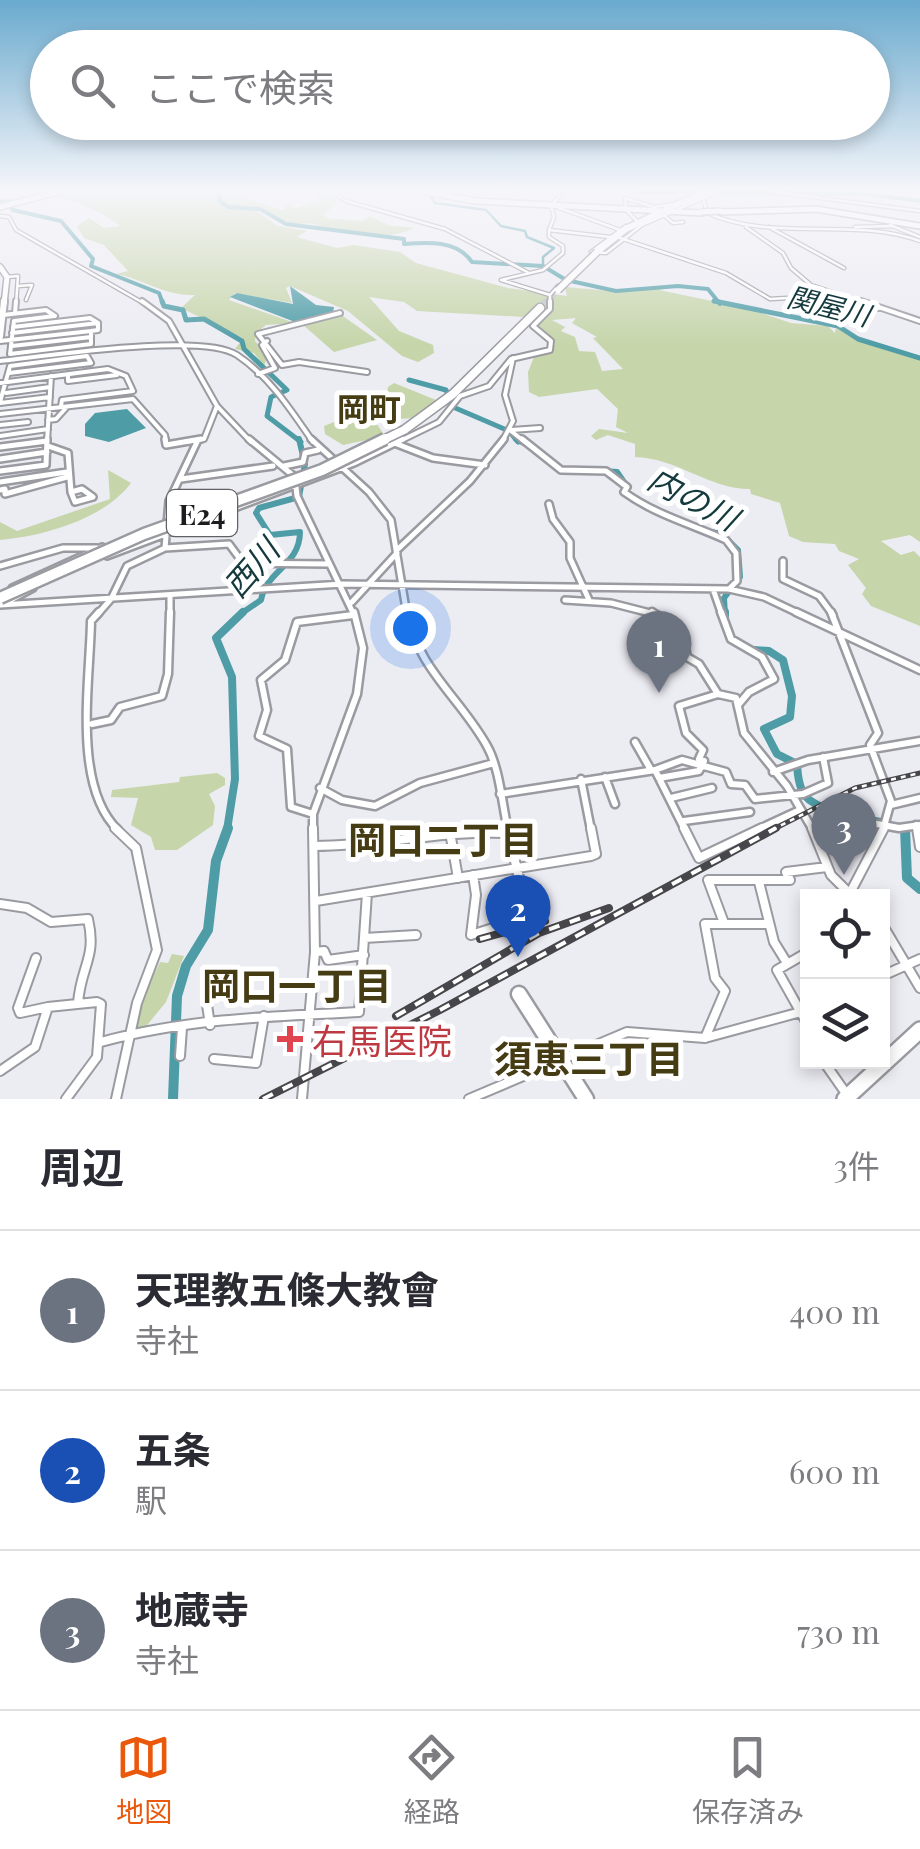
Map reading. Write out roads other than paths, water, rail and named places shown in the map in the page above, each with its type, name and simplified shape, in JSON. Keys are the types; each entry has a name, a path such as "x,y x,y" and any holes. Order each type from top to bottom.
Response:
{"highway":[{"path":"554,293 609,243"},
{"name":"E24","path":"0,601 144,534 322,470 404,430 463,385 540,308"},
{"path":"848,1098 920,1030"}],"main road":[{"path":"0,267 5,282 0,339"},
{"path":"519,994 586,1099"}],"street":[{"path":"45,243 84,271 133,294 142,305 169,322 217,406 276,466 299,476"},
{"path":"472,243 529,273"},
{"path":"554,293 501,283 503,278 544,270 565,250 557,243"},
{"path":"0,601 164,533 340,469 439,422 459,397 486,388 511,361 552,348 551,341 533,326 550,309 554,293 604,243"},
{"path":"595,252 606,253 617,243"},
{"path":"635,243 726,274 770,298 806,298 880,308"},
{"path":"769,243 811,284 920,321"},
{"path":"798,243 844,268"},
{"path":"5,282 18,276 15,314"},
{"path":"18,286 32,285 26,300"},
{"path":"16,302 26,300 32,304 32,311"},
{"path":"1,315 46,310 61,328"},
{"path":"340,313 258,334 282,366 299,362 367,372"},
{"path":"54,316 16,320 10,354 91,344 91,334"},
{"path":"0,339 61,328 98,323 98,330 91,334 61,328 12,337"},
{"path":"258,374 276,368 262,345 267,341"},
{"path":"0,361 113,348 186,347 230,352 296,412 304,433 318,450 384,508 397,552 406,620 420,652 477,728 495,762 516,868 520,882 530,892"},
{"path":"0,402 6,393 10,366 87,356 91,363 9,373"},
{"path":"352,602 486,464 510,432 514,422 505,395 511,361"},
{"path":"51,368 46,464 3,471 5,494 67,474"},
{"path":"0,382 108,369 122,374 132,391 62,400 61,406"},
{"path":"68,374 68,381 122,374"},
{"path":"110,376 112,394"},
{"path":"94,378 94,396"},
{"path":"77,398 78,380"},
{"path":"6,393 50,387"},
{"path":"0,402 50,398"},
{"path":"0,414 133,399 165,435 166,445 197,442 207,436 217,406"},
{"path":"48,420 56,419 68,405"},
{"path":"27,432 28,411"},
{"path":"0,425 28,422"},
{"path":"510,432 540,428"},
{"path":"0,436 48,429"},
{"path":"510,432 520,442 539,450 548,463 566,471 586,467 614,472 620,475 627,486 624,492 632,500 665,512 687,528 722,535 734,546 738,559 737,581 732,590"},
{"path":"165,548 164,522 170,492 194,460 197,442"},
{"path":"327,457 343,458 372,445 393,444 433,458 486,464"},
{"path":"0,459 47,446"},
{"path":"0,447 47,446 68,453 71,492"},
{"path":"180,478 303,462 305,453 318,450"},
{"path":"0,601 100,548 334,462"},
{"path":"316,469 340,469"},
{"path":"3,485 67,474"},
{"path":"299,476 298,497 329,564 352,602 362,648 360,678 313,814 315,952 302,1099"},
{"path":"549,504 553,519 570,542 570,558 589,600"},
{"path":"116,1099 135,1008 155,966 157,950 136,848 105,818 89,779 91,622 111,600 127,566 165,548 229,544 243,563 329,564"},
{"path":"0,566 63,548 100,548"},
{"path":"783,561 783,579 823,599 842,633 859,694 878,733 870,745 891,805 888,825 854,889"},
{"path":"0,601 111,600 344,584 732,590 764,597 920,670"},
{"path":"713,590 731,640 758,654 774,679 749,692 738,706"},
{"path":"91,724 111,720 120,707 162,696 168,674 170,596"},
{"path":"565,600 620,601 665,617 679,629 687,656 699,664 718,694"},
{"path":"313,814 291,808 287,749 258,736 267,710 261,680 285,660 297,622 354,615"},
{"path":"500,794 604,776 700,772 703,750 686,733 679,706 718,694 733,696 740,726 763,751 773,772 797,794 800,810 808,818 827,867 847,889"},
{"path":"773,772 794,762 875,752 920,741"},
{"path":"636,742 670,798 699,858 800,810"},
{"path":"654,772 666,762 702,760 726,772 732,784 745,785 755,799 797,794 828,783 823,756"},
{"path":"320,788 342,800 375,806 420,782 495,762"},
{"path":"604,776 615,804"},
{"path":"316,901 596,854 581,779"},
{"path":"670,798 712,788"},
{"path":"891,805 920,798"},
{"path":"682,821 750,812"},
{"path":"838,817 910,828 918,825 920,848"},
{"path":"315,846 364,846 450,832 508,834"},
{"path":"450,832 458,878"},
{"path":"724,923 708,880 790,880 786,872 827,867"},
{"path":"473,875 476,895 471,935 496,927"},
{"path":"759,881 769,924 787,963"},
{"path":"514,893 540,894 543,902 508,912 504,902 520,882"},
{"path":"101,1042 132,1033 264,1016 358,1012 367,893"},
{"path":"0,904 28,908 51,922 88,920 94,946 80,978 78,1003"},
{"path":"706,1038 724,991 714,978 705,924 769,924"},
{"path":"364,938 416,935"},
{"path":"890,938 920,988"},
{"path":"315,952 324,951 328,960 364,954"},
{"path":"800,956 778,970 800,1005"},
{"path":"36,958 18,1008 20,1012 78,1003 102,1004 101,1042 90,1068 66,1099"},
{"path":"890,973 920,959"},
{"path":"206,998 210,1024"},
{"path":"0,1071 35,1047 48,1007"},
{"path":"469,1099 489,1095 626,1032 706,1038 800,1012"},
{"path":"214,1059 256,1063 264,1016"},
{"path":"180,1056 181,1028"},
{"path":"829,1069 848,1098"}],"water":[{"path":"290,286 316,305 334,307 333,313 295,322 230,297 237,293 293,304"},
{"path":"127,409 146,428 109,442 85,436 85,424 95,413"}],"waterway":[{"name":"西川","path":"80,243 93,259 91,266 159,293 163,304"},
{"name":"関屋川","path":"404,243 418,243"},
{"name":"関屋川","path":"428,243 450,246 472,262 543,266 566,280 616,291 678,286 708,289 718,302"},
{"path":"542,243 554,248 543,257 543,266"},
{"name":"西川","path":"162,301 164,306 183,310 186,320 204,319 242,341 244,349 287,390 271,397 267,416 299,441"},
{"name":"関屋川","path":"714,301 718,302"},
{"name":"関屋川","path":"718,302 838,326 858,339 920,358"},
{"name":"内の川","path":"409,380 446,390 453,407 509,431 518,442"},
{"name":"内の川","path":"516,439 530,446"},
{"name":"西川","path":"242,613 261,600 269,582 299,543 300,532 270,535 256,513 259,508 299,497 305,464 299,441"},
{"name":"内の川","path":"576,469 617,472 628,488"},
{"name":"内の川","path":"639,501 672,517"},
{"name":"内の川","path":"711,532 722,534 738,550 740,577 724,598 725,615"},
{"name":"西川","path":"227,830 235,779 232,677 216,638 242,613"},
{"name":"内の川","path":"754,650 769,651 783,660 792,696 790,717 764,729 777,754 797,764 801,787 809,800 844,817"},
{"name":"内の川","path":"861,819 888,823"},
{"name":"西川","path":"173,1099 177,996 186,966 208,930 216,861 228,828"},
{"name":"内の川","path":"905,828 907,878 920,889"}],"tunnel":[{"path":"540,308 555,293"}],"railway":[{"path":"772,830 855,788 920,773"},
{"path":"263,1099 440,1010 776,828"},
{"path":"396,1016 539,933 609,908"},
{"path":"480,939 545,921"}],"place":[{"name":"天理教五條大教會","path":"659,693"},
{"name":"地蔵寺","path":"844,875"},
{"name":"五条","path":"518,957"},
{"name":"右馬医院","path":"290,1039"}],"district":[{"name":"岡町","path":"369,407"},
{"name":"岡口二丁目","path":"443,838"},
{"name":"岡口一丁目","path":"297,984"},
{"name":"須恵三丁目","path":"589,1057"}]}
